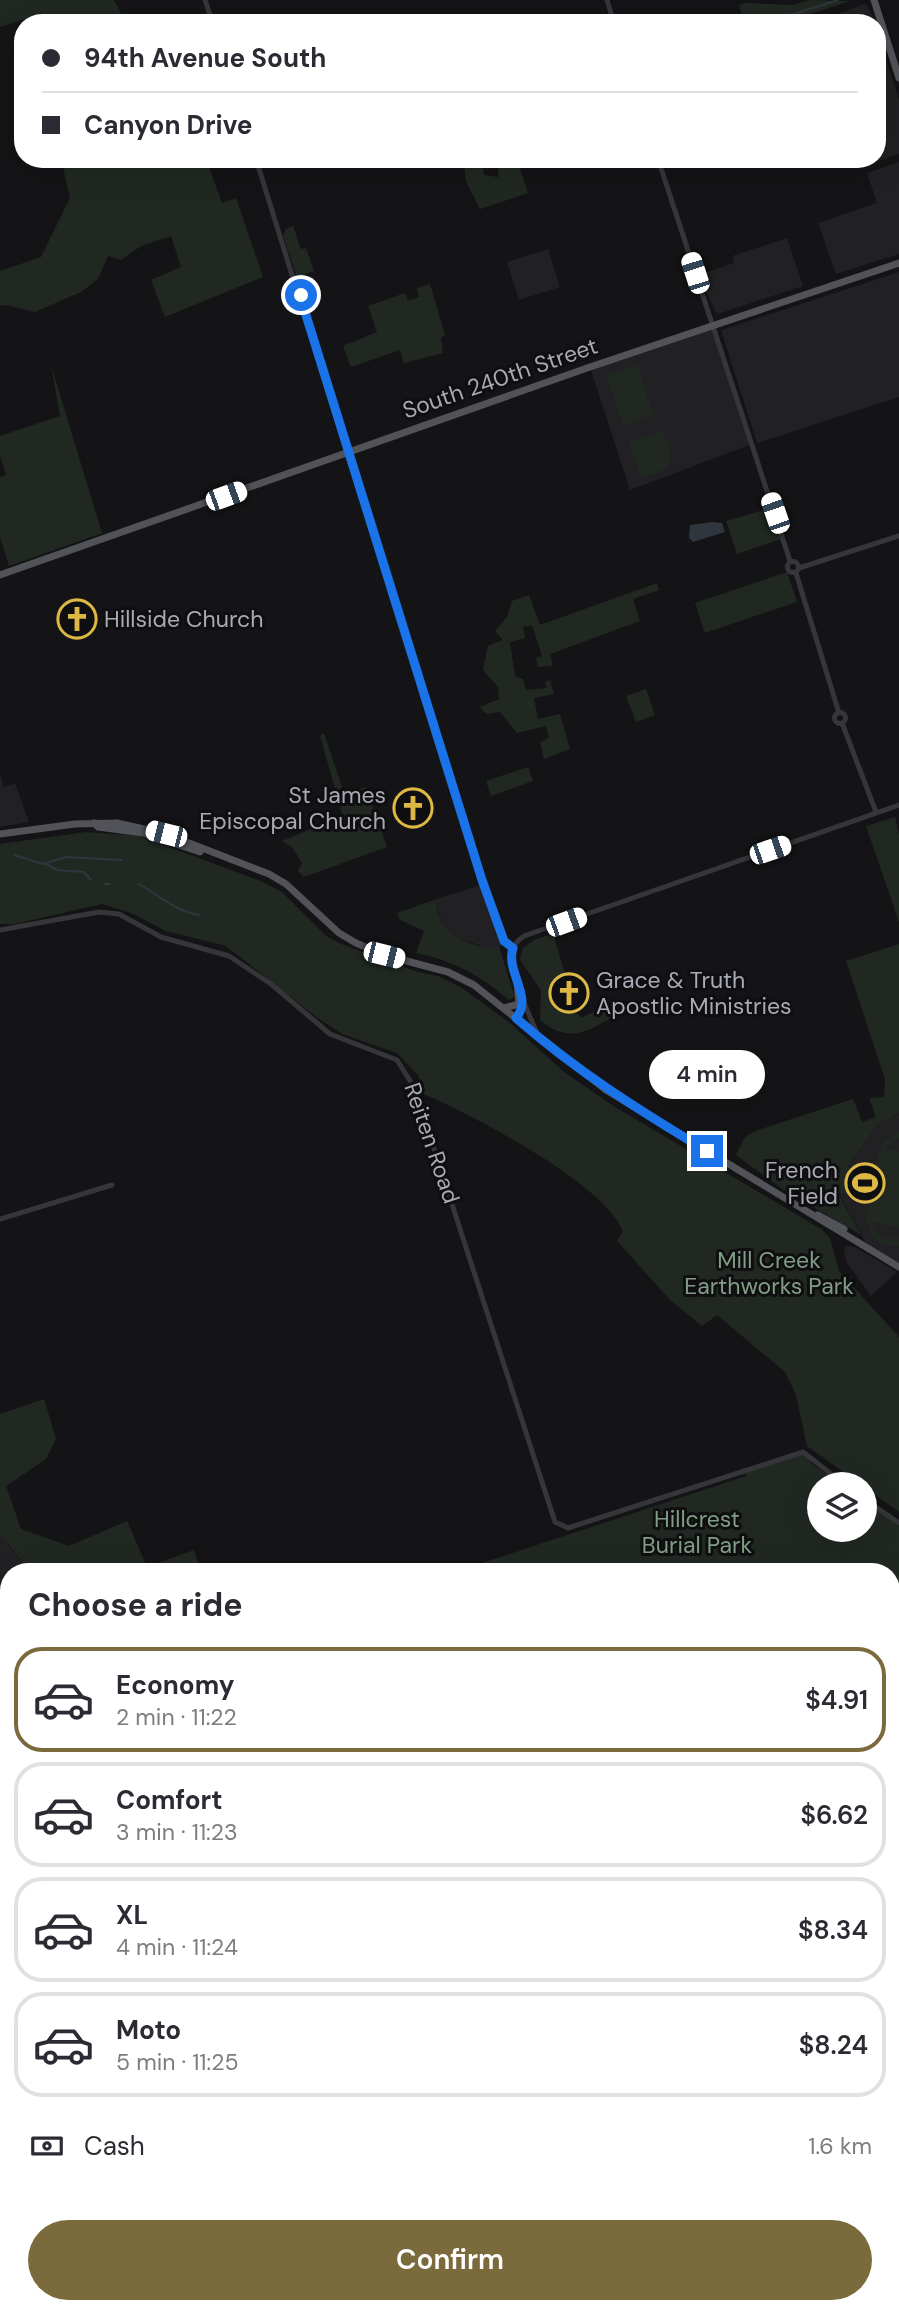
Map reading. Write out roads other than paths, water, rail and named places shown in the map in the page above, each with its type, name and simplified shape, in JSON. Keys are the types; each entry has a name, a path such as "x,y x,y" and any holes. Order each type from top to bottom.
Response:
{"main road":[{"path":"886,37 899,78"},
{"name":"South 240th Street","path":"0,575 348,451 899,263"},
{"path":"0,834 58,825 94,823 98,827 143,833 167,840 291,890 339,933 356,943 384,955 457,976 505,1008 606,1090 899,1264"},
{"path":"505,1008 519,1004 518,986"}],"street":[{"path":"259,168 482,880 504,941 513,948"},
{"path":"661,168 790,561 788,566 797,571 839,713 835,718 842,723 876,812"},
{"path":"797,571 899,536"},
{"path":"516,1018 523,1008 511,961 513,948 524,936 899,805"},
{"name":"Reiten Road","path":"0,930 99,912 119,914 161,937 229,956 271,984 330,1034 390,1056 402,1065 414,1087 555,1522 560,1527 568,1528 803,1452 829,1472"},
{"path":"518,986 540,1039"},
{"path":"0,1219 112,1185"},
{"path":"877,1508 899,1523"}],"waterway":[{"path":"794,14 838,0"},
{"path":"14,855 43,864 66,857 122,860"},
{"path":"46,864 57,870 84,872 91,880"},
{"path":"104,884 110,884"},
{"path":"139,884 176,907 200,915"}],"place":[{"name":"Hillside Church","path":"77,619"},
{"name":"St James Episcopal Church","path":"413,808"},
{"name":"Grace & Truth Apostlic Ministries","path":"569,993"},
{"name":"French Field","path":"865,1183"}],"park label":[{"name":"Mill Creek Earthworks Park","path":"769,1273"},
{"name":"Hillcrest Burial Park","path":"697,1532"}]}
